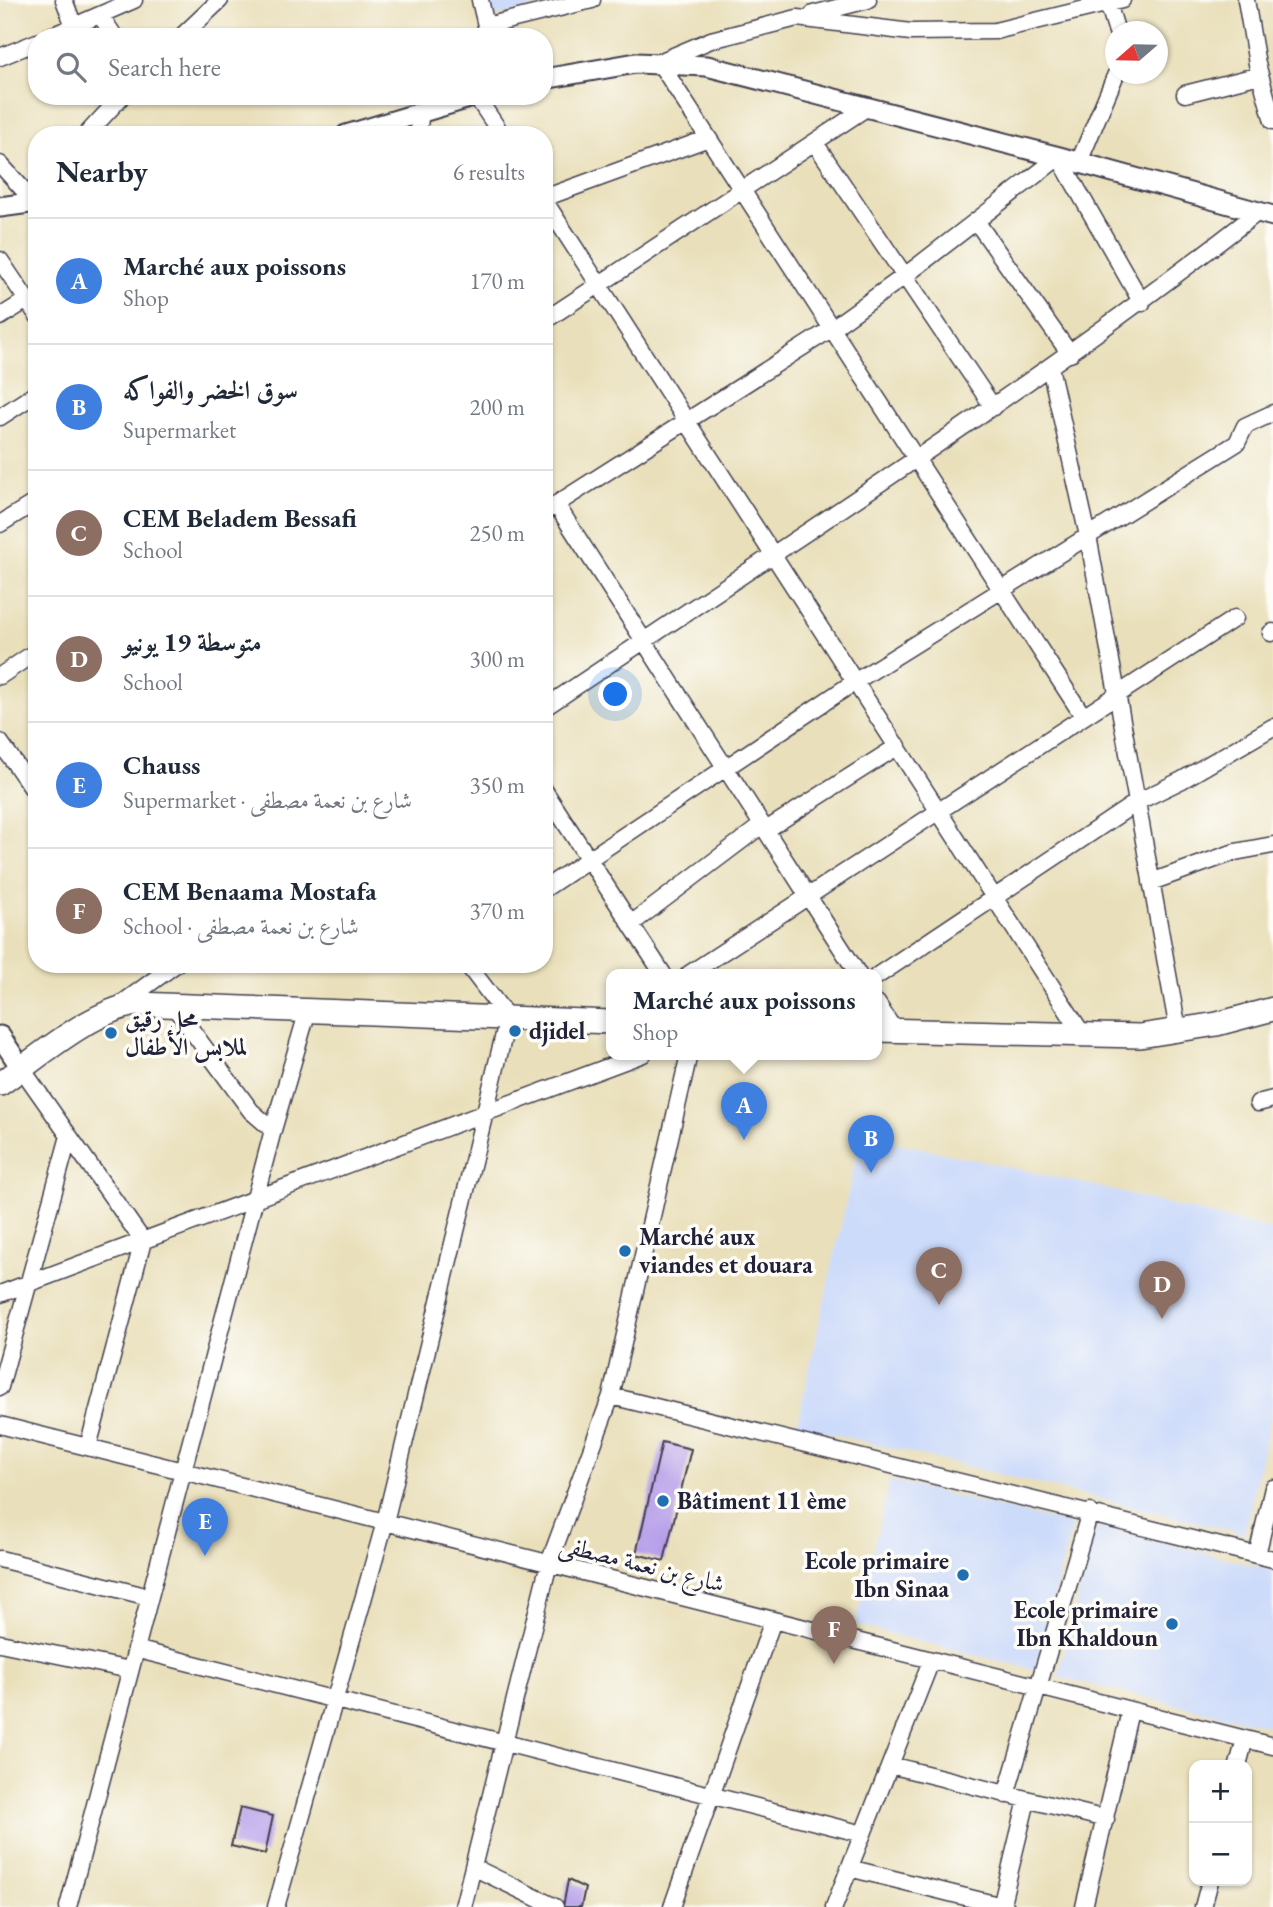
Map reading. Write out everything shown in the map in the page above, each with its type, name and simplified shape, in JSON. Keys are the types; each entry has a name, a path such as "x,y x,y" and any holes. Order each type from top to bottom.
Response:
{"main road":[{"path":"0,1084 118,1007 173,1005 606,1022"},
{"path":"886,1030 1140,1035 1217,1024 1273,1009"}],"street":[{"path":"64,0 74,26"},
{"path":"69,28 134,0"},
{"path":"190,28 220,0"},
{"path":"480,0 486,28"},
{"path":"500,28 592,0"},
{"path":"659,62 711,40 868,0"},
{"path":"1246,0 1260,75 1273,121"},
{"path":"797,18 911,32 995,32 1115,2 1116,21"},
{"path":"100,15 109,28"},
{"path":"0,57 28,46"},
{"path":"659,62 706,139 1083,716"},
{"path":"553,77 613,65 659,62 731,71 1079,162 1265,214"},
{"path":"1185,94 1260,75"},
{"path":"1079,162 1112,84"},
{"path":"94,126 114,105"},
{"path":"376,126 446,105"},
{"path":"482,105 496,126"},
{"path":"553,315 866,108"},
{"path":"419,126 420,113"},
{"path":"553,196 706,139"},
{"path":"815,143 993,407"},
{"path":"553,506 690,422 831,329 1059,157"},
{"path":"1059,157 1142,303"},
{"path":"0,164 28,196"},
{"path":"0,207 28,199"},
{"path":"0,222 28,200"},
{"path":"553,213 1083,1035"},
{"path":"553,702 774,553 917,461 1265,214"},
{"path":"976,221 1070,354"},
{"path":"0,260 27,300 0,317"},
{"path":"1050,367 1088,536 1178,1030"},
{"path":"0,417 28,399"},
{"path":"553,883 856,681 1237,443 1245,426 1273,412"},
{"path":"3,516 28,505"},
{"path":"553,512 644,640 855,969"},
{"path":"697,969 1235,618"},
{"path":"0,676 28,657"},
{"path":"882,973 1137,802 1182,780 1273,727"},
{"path":"0,742 28,782"},
{"path":"631,924 764,827 898,746"},
{"path":"553,804 660,969"},
{"path":"1151,881 1235,852 1273,845"},
{"path":"118,1007 153,973"},
{"path":"276,1907 385,1522 508,1018 474,973"},
{"path":"173,1005 251,1111 273,1130"},
{"path":"68,1907 254,1201 308,1010"},
{"path":"0,1037 143,1241"},
{"path":"0,1294 627,1060"},
{"path":"463,1907 549,1563 611,1396 688,1060"},
{"path":"0,1387 69,1136"},
{"path":"88,1447 143,1241"},
{"path":"611,1396 1265,1557 1273,1488"},
{"name":"شارع بن نعمة مصطفى","path":"0,1425 1273,1746"},
{"path":"1006,1795 1090,1512"},
{"path":"0,1559 149,1597"},
{"path":"672,1907 772,1620"},
{"path":"0,1643 130,1670"},
{"path":"135,1649 863,1834"},
{"path":"834,1907 931,1661"},
{"path":"1084,1907 1130,1711"},
{"path":"1239,1760 1245,1740"},
{"path":"890,1766 1106,1819"},
{"path":"849,1868 1003,1907 1027,1800"},
{"path":"473,1867 555,1907"},
{"path":"1203,1907 1209,1886"}],"shaded area":[{"path":"491,0 564,0 494,17"},
{"path":"861,1135 1086,1184 1273,1230 1273,1407 1244,1534 797,1425"},
{"name":"Ecole primaire Ibn Sinaa","path":"890,1480 1072,1525 1036,1670 855,1625"},
{"name":"Ecole primaire Ibn Khaldoun","path":"1096,1526 1273,1570 1273,1727 1058,1677"}],"building":[{"name":"Bâtiment 11 ème","path":"662,1442 691,1449 664,1561 636,1554"},
{"path":"240,1808 273,1816 265,1854 231,1846"},
{"path":"568,1880 585,1888 581,1907 563,1907"}],"place":[{"name":"djidel","path":"515,1031"},
{"name":"محل رقيق لملابس الأطفال","path":"111,1033"},
{"name":"Marché aux poissons","path":"744,1140"},
{"name":"سوق الخضر والفواكه","path":"871,1173"},
{"name":"Marché aux viandes et douara","path":"625,1251"},
{"name":"CEM Beladem Bessafi","path":"939,1305"},
{"name":"متوسطة 19 يونيو","path":"1162,1319"},
{"name":"Bâtiment 11 ème","path":"663,1501"},
{"name":"Chauss","path":"205,1556"},
{"name":"Ecole primaire Ibn Sinaa","path":"963,1575"},
{"name":"Ecole primaire Ibn Khaldoun","path":"1172,1624"},
{"name":"CEM Benaama Mostafa","path":"834,1664"}]}
